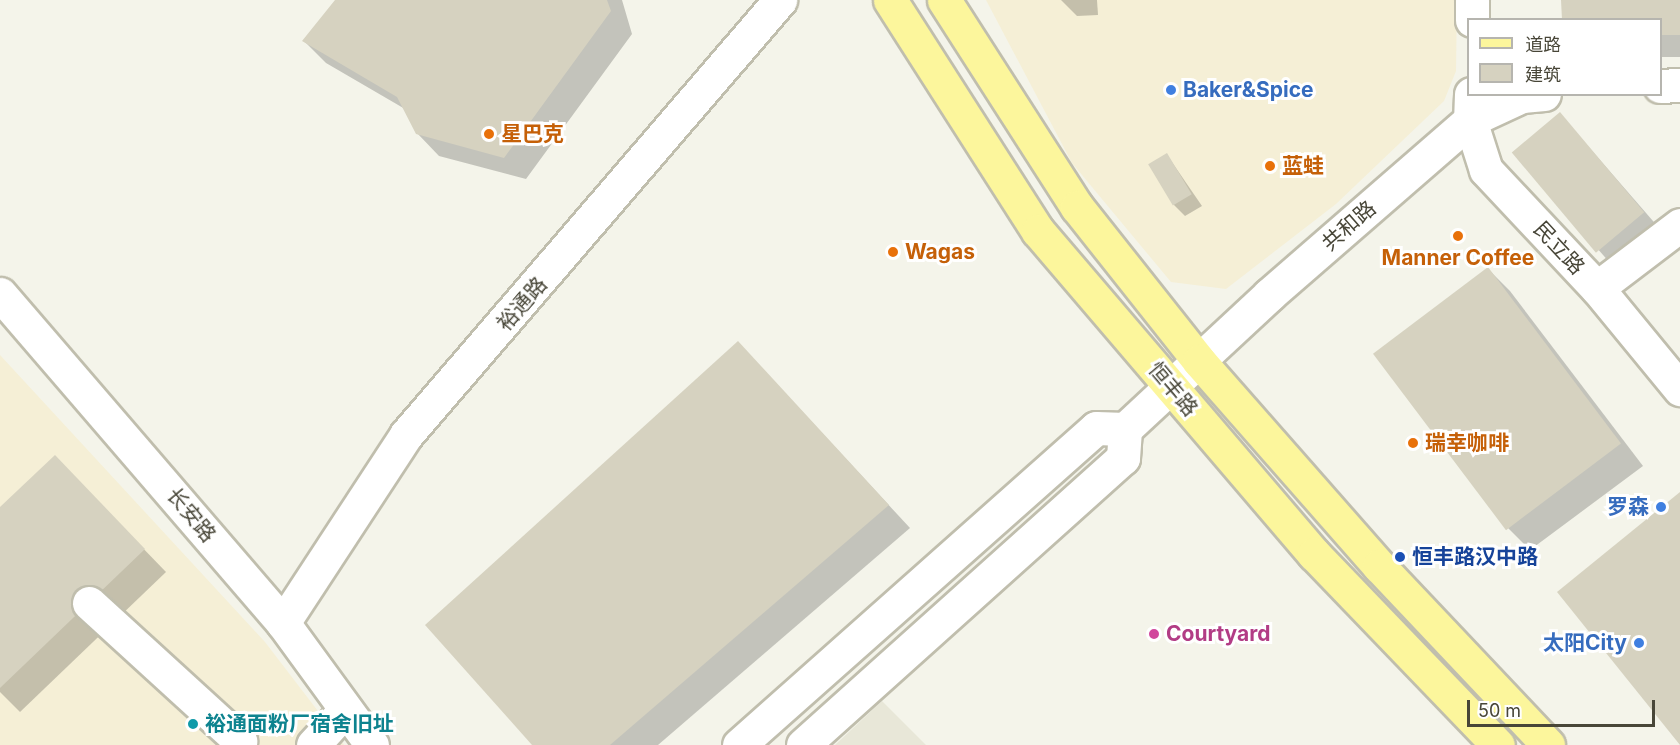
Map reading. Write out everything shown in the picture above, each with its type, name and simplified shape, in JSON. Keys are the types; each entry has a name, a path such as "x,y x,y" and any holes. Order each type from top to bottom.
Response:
{"main road":[{"name":"恒丰路","path":"890,0 1038,231 1314,554 1498,745"},
{"name":"恒丰路","path":"944,0 1077,207 1198,361 1379,566 1548,745"}],"street":[{"name":"裕通路","path":"283,623 406,435 780,0"},
{"path":"1472,0 1472,18"},
{"path":"1662,86 1680,85"},
{"name":"共和路","path":"1125,429 1471,107 1522,96"},
{"name":"民立路","path":"1471,107 1486,170 1597,288 1680,388"},
{"path":"1597,288 1680,225"},
{"name":"长安路","path":"0,294 283,623 372,745"},
{"path":"739,745 1096,428 1125,429 1123,458 803,745"},
{"path":"89,603 240,741"},
{"path":"313,745 345,710"}],"shaded area":[{"path":"986,0 1457,0 1456,71 1444,101 1336,204 1226,289 1171,282 1072,163"},
{"path":"0,355 265,642 344,745 0,745"},
{"path":"882,701 926,745 835,745"}],"building":[{"path":"335,0 607,0 611,11 504,158 416,134 397,97 302,41"},
{"path":"1561,0 1680,0 1680,35 1662,35 1662,18 1562,18"},
{"path":"1560,112 1644,212 1596,253 1512,152"},
{"path":"1167,153 1192,194 1173,205 1148,164"},
{"path":"1488,267 1621,443 1506,530 1373,354"},
{"path":"738,341 889,505 610,745 532,745 425,625"},
{"path":"55,455 145,549 0,688 0,507"},
{"name":"太阳City","path":"1680,492 1680,745 1557,592"}],"place":[{"name":"Baker&Spice","path":"1171,90"},
{"name":"星巴克","path":"489,134"},
{"name":"蓝蛙","path":"1270,166"},
{"name":"Manner Coffee","path":"1458,236"},
{"name":"Wagas","path":"893,252"},
{"name":"瑞幸咖啡","path":"1413,443"},
{"name":"罗森","path":"1661,507"},
{"name":"恒丰路汉中路","path":"1400,557"},
{"name":"Courtyard","path":"1154,634"},
{"name":"太阳City","path":"1639,643"},
{"name":"裕通面粉厂宿舍旧址","path":"193,724"}]}
